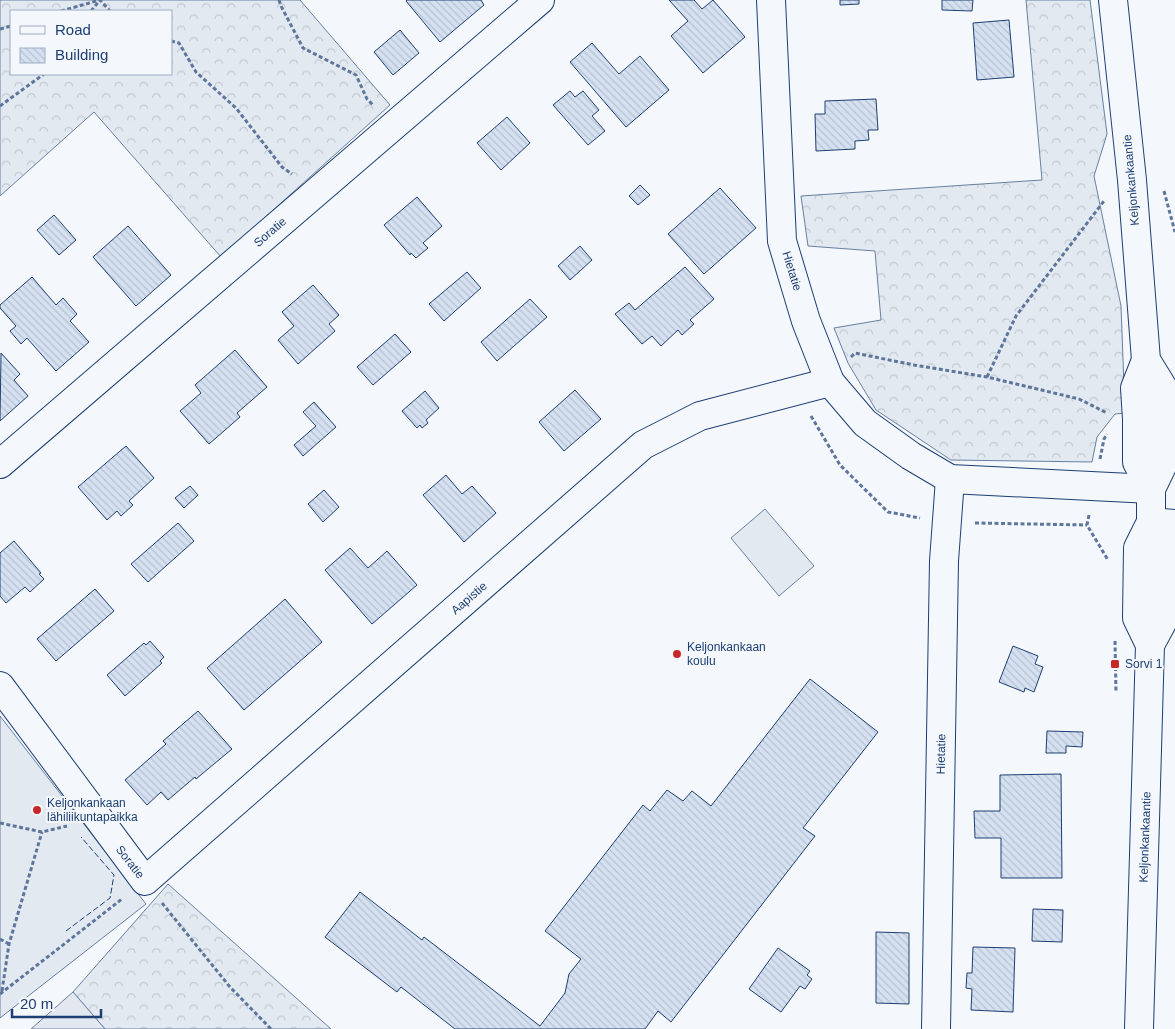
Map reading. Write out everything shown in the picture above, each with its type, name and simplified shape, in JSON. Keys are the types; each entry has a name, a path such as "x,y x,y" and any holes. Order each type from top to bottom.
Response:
{"street":[{"name":"Soratie","path":"0,464 540,0"},
{"name":"Hietatie","path":"771,0 782,241 806,321 830,382 865,423 911,456 950,479 1151,489"},
{"name":"Keljonkankaantie","path":"1113,0 1132,180 1146,360 1135,388 1137,462 1151,489 1163,523 1165,548 1164,619 1150,646 1140,1029"},
{"name":"Aapistie","path":"145,882 643,445 700,416 830,382"},
{"name":"Hietatie","path":"936,1029 944,561 950,479"},
{"name":"Soratie","path":"0,686 145,882"}],"path":[{"path":"65,10 100,0"},
{"path":"93,10 100,0 109,10"},
{"path":"279,0 280,6 303,48 356,74 367,100 394,125"},
{"path":"172,41 179,43 196,72 236,108 282,167 318,191"},
{"path":"0,106 43,75"},
{"path":"987,376 1016,316 1110,193 1132,180"},
{"path":"830,382 855,353 914,365 987,376 1078,399 1111,415"},
{"path":"0,823 42,832 97,819"},
{"path":"1,993 9,944 42,832"},
{"path":"1,993 145,882"},
{"name":"Soratie","path":"145,882 230,987 271,1029"},
{"path":"0,939 9,944"}],"green space":[{"path":"0,0 300,0 390,105 221,257 94,112 0,196"},
{"path":"1026,0 1090,0 1107,134 1094,176 1121,306 1125,413 1115,414 1097,437 1092,462 951,460 876,410 848,363 834,328 881,320 875,251 808,246 801,196 1042,180"},
{"path":"765,509 814,566 779,596 731,538"},
{"name":"Keljonkankaan lähiliikuntapaikka","path":"0,716 146,904 0,1018"},
{"path":"168,884 331,1029 105,1029 73,992"}],"shaded area":[{"path":"73,992 105,1029 31,1029"}],"building":[{"path":"407,0 481,0 484,5 440,42"},
{"path":"669,0 694,0 702,9 713,0 745,37 703,73 671,36 688,21"},
{"path":"840,0 859,0 859,4 840,5"},
{"path":"942,0 973,0 972,11 942,10"},
{"path":"1009,20 1014,77 977,80 973,23"},
{"path":"400,30 419,53 393,75 374,52"},
{"path":"592,43 619,74 640,56 669,90 626,127 570,62"},
{"path":"570,91 575,97 583,91 599,110 592,116 605,131 588,145 553,105"},
{"path":"876,99 878,130 868,130 869,140 855,141 855,149 816,151 815,114 825,114 825,101"},
{"path":"507,117 530,143 501,170 477,143"},
{"path":"640,185 650,195 638,205 629,196"},
{"path":"720,188 756,228 704,274 668,234"},
{"path":"417,197 442,226 423,243 428,248 416,258 411,253 410,255 384,225"},
{"path":"54,215 76,240 59,255 37,230"},
{"path":"128,226 171,275 136,306 93,257"},
{"path":"580,246 592,260 570,280 558,266"},
{"path":"685,267 714,299 690,320 694,324 682,335 678,330 661,346 652,336 642,344 615,314 629,303 635,310"},
{"path":"467,272 481,288 444,321 429,304"},
{"path":"32,277 56,305 63,298 77,314 70,321 89,342 56,371 27,338 21,344 10,331 16,326 0,308 0,305"},
{"path":"313,285 339,315 329,324 335,331 298,364 278,340 294,326 282,312"},
{"path":"530,299 547,317 497,361 481,342"},
{"path":"395,334 411,352 373,385 357,367"},
{"path":"235,350 267,387 237,413 240,417 209,444 180,411 201,393 195,385"},
{"path":"1,353 20,374 14,380 28,396 0,421"},
{"path":"575,390 601,419 564,451 539,422"},
{"path":"425,391 439,408 426,420 428,423 422,428 420,425 417,428 402,411"},
{"path":"314,402 336,427 303,456 294,445 316,426 303,412"},
{"path":"126,446 154,478 129,501 133,505 121,516 117,511 107,520 78,487"},
{"path":"446,475 462,494 472,486 496,513 464,542 423,495"},
{"path":"190,486 198,495 184,508 175,498"},
{"path":"324,490 339,507 323,522 308,504"},
{"path":"178,523 194,541 148,582 131,564"},
{"path":"14,541 44,579 30,592 25,587 6,603 0,596 0,553"},
{"path":"350,548 368,568 387,551 417,585 372,624 325,570"},
{"path":"95,589 114,611 56,661 37,639"},
{"path":"285,599 322,642 244,710 207,668"},
{"path":"150,641 164,657 160,661 162,663 125,696 107,675 144,643 146,645"},
{"path":"1013,646 1038,656 1035,664 1043,667 1034,692 1025,688 1024,692 999,682"},
{"path":"810,679 878,732 803,828 815,836 671,1022 658,1011 645,1029 455,1029 401,987 397,992 325,937 360,892 422,940 424,937 540,1026 565,993 569,974 581,959 545,931 643,805 650,811 667,790 683,801 692,791 711,806"},
{"path":"198,711 232,749 168,800 161,792 147,805 125,780 166,744 163,741"},
{"path":"1047,731 1083,732 1082,747 1066,746 1066,753 1046,753"},
{"path":"1061,774 1062,878 1001,878 1001,838 975,838 974,811 1000,811 1000,775"},
{"path":"1033,909 1063,910 1062,942 1032,941"},
{"path":"876,932 909,933 909,1004 876,1003"},
{"path":"973,947 1015,948 1013,1012 971,1010 972,989 966,988 967,973 972,973"},
{"path":"778,948 810,971 807,975 812,979 805,989 800,986 781,1012 749,989"}],"fence":[{"path":"66,931 110,898 114,875 81,837"}],"place":[{"name":"Keljonkankaan koulu","path":"677,654"},
{"name":"Sorvi 1","path":"1115,664"},
{"name":"Keljonkankaan lähiliikuntapaikka","path":"37,810"}]}
